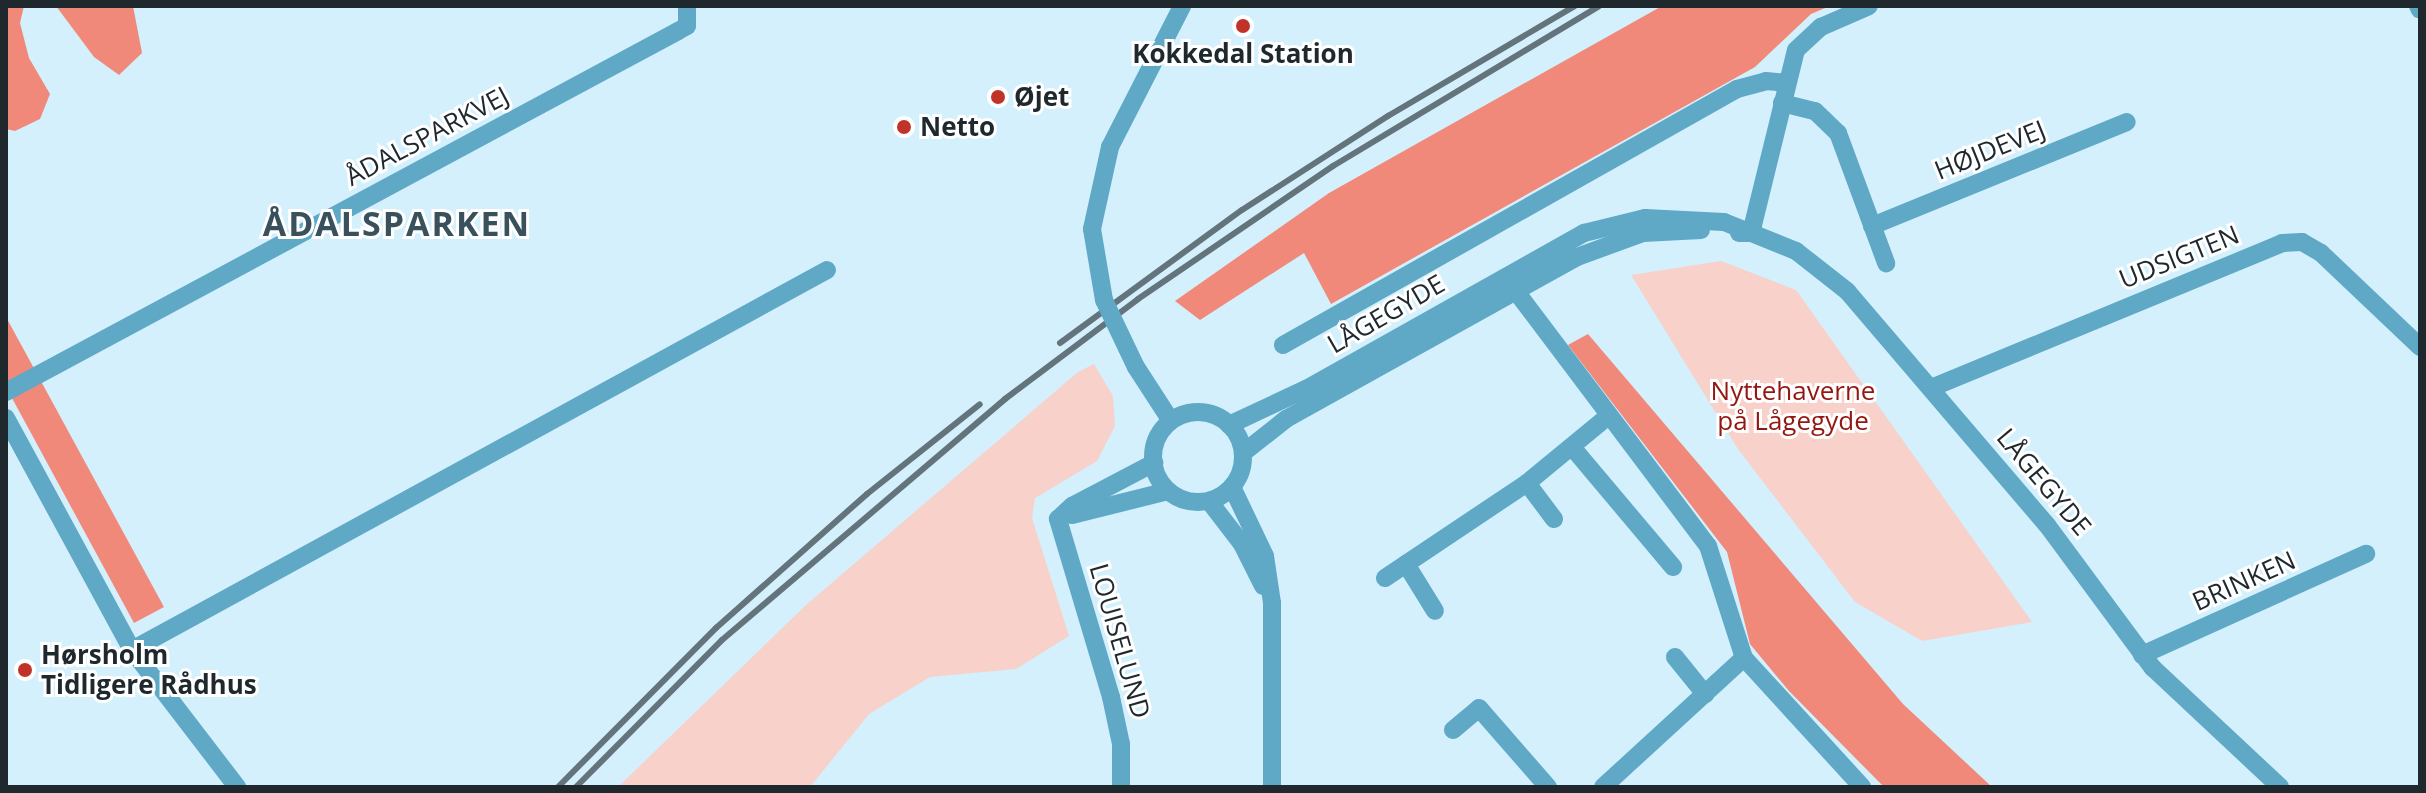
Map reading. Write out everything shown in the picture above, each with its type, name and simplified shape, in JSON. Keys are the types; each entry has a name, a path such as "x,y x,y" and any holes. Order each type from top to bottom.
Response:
{"street":[{"name":"ÅDALSPARKVEJ","path":"6,392 687,26 687,6"},
{"path":"1171,421 1136,367 1104,300 1092,229 1110,147 1182,6"},
{"path":"1750,233 1796,50 1807,38 1869,6"},
{"name":"LÅGEGYDE","path":"1283,345 1737,89 1766,81 1787,83"},
{"path":"1782,103 1815,111 1838,133 1886,263"},
{"name":"HØJDEVEJ","path":"1872,226 2127,122"},
{"name":"LÅGEGYDE","path":"1243,453 1299,412 1510,284 1569,240 1615,223 1676,216 1724,222 1785,245 1828,273 2052,531 2142,655 2280,787"},
{"name":"LÅGEGYDE","path":"1229,425 1510,284 1595,248 1643,233 1750,233"},
{"name":"UDSIGTEN","path":"1931,388 2282,243 2302,242 2321,253 2420,347"},
{"path":"132,650 827,270"},
{"path":"1510,284 1607,417 1708,546 1744,658 1862,787"},
{"path":"1201,412 1229,425 1243,453 1232,487 1209,501 1187,501 1168,491 1154,463 1157,439 1171,421 1201,412"},
{"path":"1385,578 1527,483 1607,417"},
{"path":"6,418 132,650 237,787"},
{"path":"1572,447 1673,567"},
{"path":"1066,517 1072,506 1154,463"},
{"path":"1527,483 1554,519"},
{"path":"1232,487 1265,556 1272,603 1272,787"},
{"path":"1066,517 1168,491"},
{"path":"1209,501 1242,544 1272,603"},
{"name":"LOUISELUND","path":"1066,517 1058,519 1121,744 1121,787"},
{"name":"BRINKEN","path":"2142,655 2366,554"},
{"path":"1406,564 1435,611"},
{"path":"1675,657 1705,694"},
{"path":"1603,787 1744,658"},
{"path":"1453,730 1479,708 1548,787"}],"green space":[{"name":"Nyttehaverne på Lågegyde","path":"1721,261 1796,290 2032,622 1922,641 1855,602 1738,449 1631,275"},
{"path":"1094,364 1113,396 1115,426 1097,461 1035,498 1032,518 1069,636 1016,669 930,677 869,714 810,787 618,787 806,605 1078,372"}],"shaded area":[{"path":"6,6 24,6 20,23 29,58 50,94 40,119 15,131 6,129"},
{"path":"56,6 133,6 142,53 119,75 94,57"},
{"path":"1662,6 1830,6 1811,14 1755,67 1331,304 1304,253 1200,320 1175,301 1329,193"},
{"path":"6,317 164,607 134,623 6,387"},
{"path":"1588,334 1903,704 1992,787 1884,787 1789,691 1750,644 1727,552 1568,345"}],"railway":[{"path":"1060,343 1242,210 1388,116 1575,6"},
{"path":"576,787 722,640 1005,399 1138,299 1333,166 1599,6"},
{"path":"558,787 716,628 867,494 980,404"}],"place":[{"name":"Kokkedal Station","path":"1243,26"},
{"name":"Øjet","path":"998,97"},
{"name":"Netto","path":"904,127"},
{"name":"Hørsholm Tidligere Rådhus","path":"25,670"}],"district":[{"name":"ÅDALSPARKEN","path":"397,224"}]}
